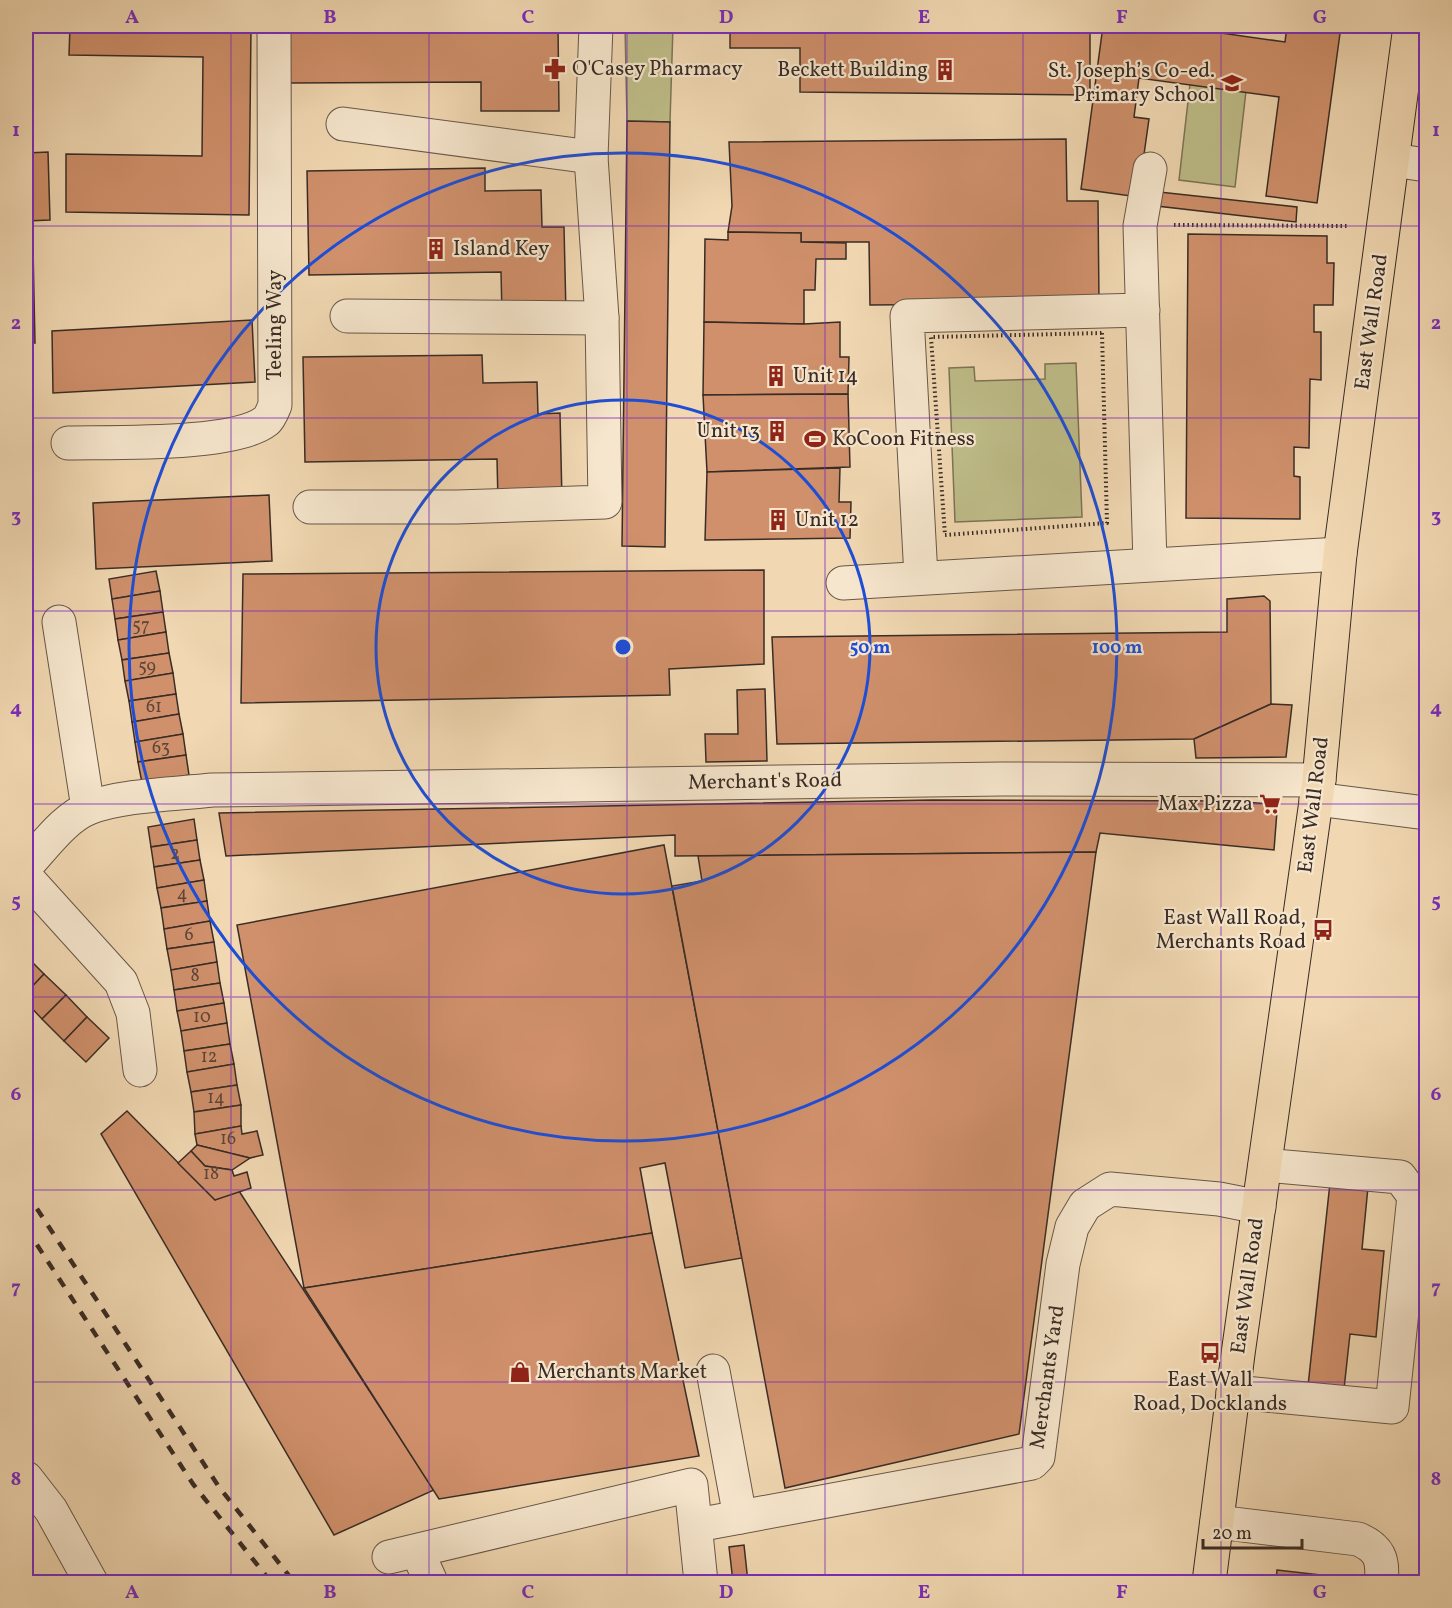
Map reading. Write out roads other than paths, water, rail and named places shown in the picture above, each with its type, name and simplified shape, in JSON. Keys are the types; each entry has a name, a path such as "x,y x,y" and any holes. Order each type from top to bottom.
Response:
{"main road":[{"name":"East Wall Road","path":"1209,1582 1264,1165 1318,790 1340,554 1410,26"}],"street":[{"name":"Teeling Way","path":"68,443 192,438 241,433 267,421 275,405 274,26"},
{"path":"310,507 457,507 605,502 602,318 591,157 596,26"},
{"path":"343,124 591,157"},
{"path":"1393,160 1426,165"},
{"path":"1150,169 1140,226 1150,564"},
{"path":"921,577 907,316 1143,310"},
{"path":"347,316 602,318"},
{"path":"843,584 921,577 1340,554"},
{"path":"26,867 67,823 88,808 59,622"},
{"name":"Merchant's Road","path":"88,808 113,802 212,790 1002,779 1318,790 1426,813"},
{"path":"26,877 121,982 134,1013 140,1070"},
{"path":"1233,1392 1392,1407 1414,1196 1400,1177 1264,1165"},
{"name":"Merchants Yard","path":"697,1525 1032,1463 1038,1456 1063,1264 1072,1227 1084,1205 1110,1189 1219,1199 1259,1207"},
{"path":"713,1371 740,1517"},
{"path":"26,1478 51,1510 92,1582"},
{"path":"431,1582 403,1554 691,1485 697,1525 701,1582"},
{"path":"1217,1522 1358,1539 1374,1546 1381,1556 1383,1569 1381,1582"}],"railway":[{"path":"26,1192 219,1487 294,1582"},
{"path":"26,1228 193,1484 271,1582"}],"place":[{"name":"O'Casey Pharmacy","path":"555,69"},
{"name":"Beckett Building","path":"945,70"},
{"name":"St. Joseph’s Co-ed. Primary School","path":"1232,83"},
{"name":"Island Key","path":"436,249"},
{"name":"Unit 14","path":"776,376"},
{"name":"Unit 13","path":"777,431"},
{"name":"KoCoon Fitness","path":"815,439"},
{"name":"Unit 12","path":"778,520"},
{"name":"Max Pizza","path":"1270,804"},
{"name":"East Wall Road, Merchants Road","path":"1323,930"},
{"name":"East Wall Road, Docklands","path":"1210,1353"},
{"name":"Merchants Market","path":"520,1372"}]}
